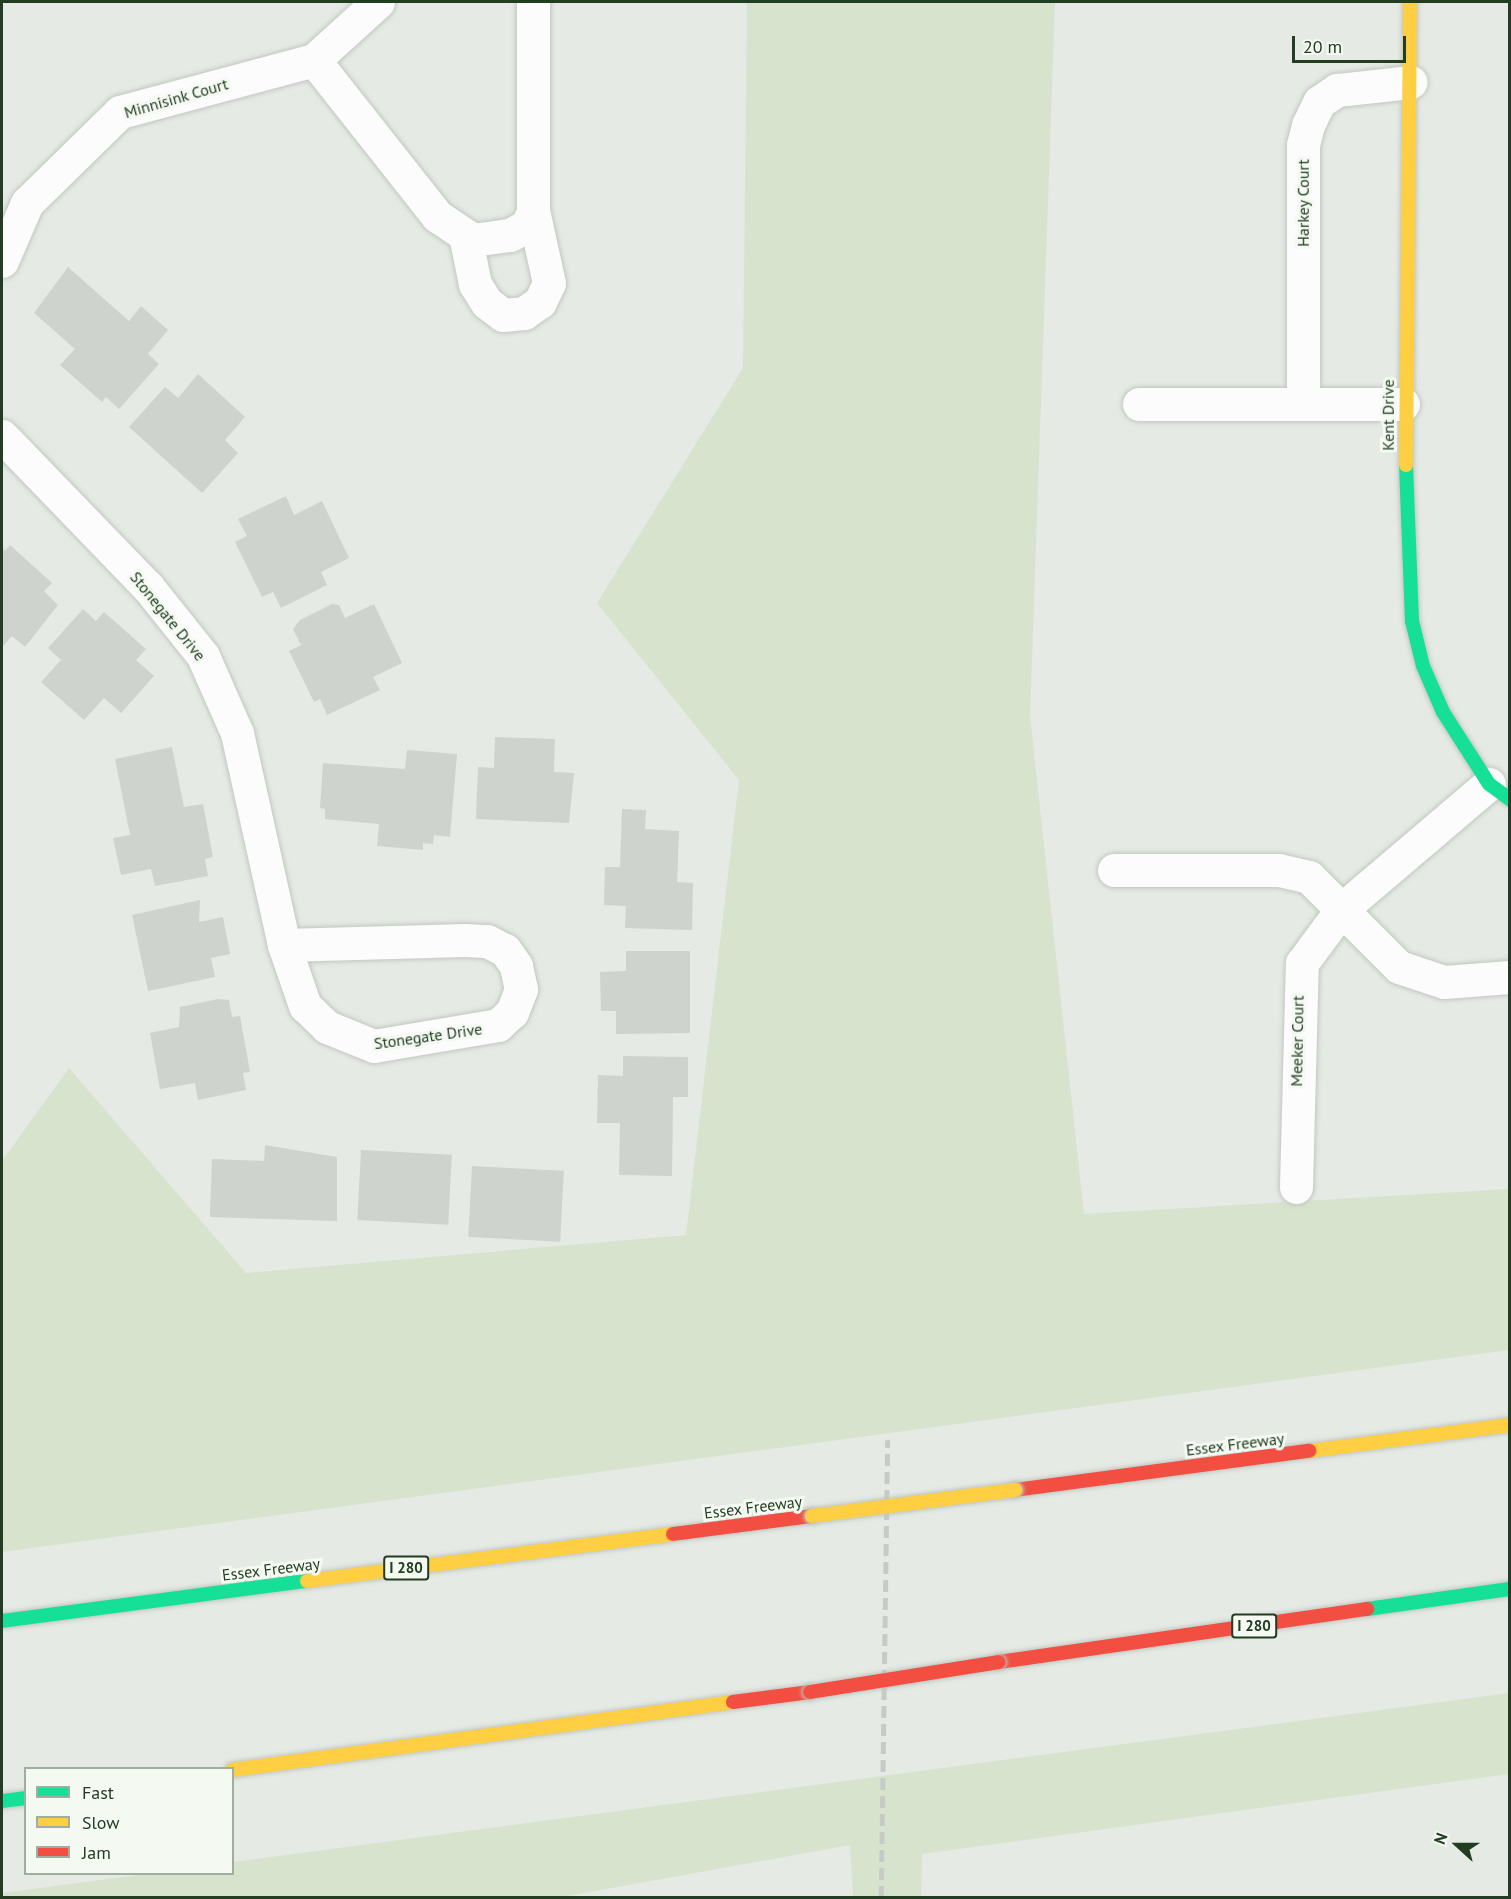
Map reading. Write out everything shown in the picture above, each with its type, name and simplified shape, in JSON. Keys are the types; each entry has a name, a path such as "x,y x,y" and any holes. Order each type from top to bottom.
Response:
{"main road":[{"name":"Kent Drive","path":"1410,2 1411,82 1403,404 1413,621 1423,666 1443,712 1499,791"},
{"name":"Essex Freeway","path":"2,1621 1509,1425"},
{"name":"I 280","path":"234,1770 810,1692 999,1662 1509,1589"},
{"path":"2,1801 24,1798"}],"street":[{"name":"Minnisink Court","path":"2,261 27,203 120,112 314,60 378,2"},
{"path":"465,235 475,284 487,303 503,315 524,313 540,302 549,283 533,210 533,2"},
{"path":"314,60 437,216 473,240 510,235 526,226 533,210"},
{"name":"Harkey Court","path":"1303,404 1303,145 1308,125 1318,102 1337,90 1411,82"},
{"path":"1139,404 1403,404"},
{"name":"Stonegate Drive","path":"2,436 148,587 203,656 237,733 284,945 305,1006 327,1028 374,1046 498,1025 512,1012 521,989 516,966 505,950 487,941 284,945"},
{"name":"Meeker Court","path":"1296,1187 1297,989 1302,963 1342,909 1499,791"},
{"path":"1114,870 1279,870 1310,877 1374,945 1420,977 1443,982 1509,976"}],"green space":[{"path":"747,2 1055,2 1030,716 1084,1214 1509,1189 1509,1350 2,1552 2,1161 69,1068 246,1273 686,1235 739,780 597,603 743,368"},
{"path":"1509,1693 1509,1774 922,1854 921,1897 853,1897 850,1845 562,1897 2,1897 2,1893 138,1875 234,1875 234,1862"}],"building":[{"path":"68,267 129,321 141,306 168,330 148,354 159,364 119,409 106,397 102,402 60,365 75,349 34,313"},
{"path":"198,374 245,417 225,440 238,453 202,493 129,427 165,387 178,398"},
{"path":"286,496 294,515 322,501 349,558 321,572 327,585 281,608 273,592 262,597 235,542 247,536 238,519"},
{"path":"10,545 52,583 44,591 58,605 25,647 12,636 2,647 2,547 5,551"},
{"path":"332,604 339,605 345,618 374,604 402,663 373,677 380,690 327,715 320,699 314,702 289,651 301,645 293,629 300,620"},
{"path":"83,609 96,621 104,612 146,649 136,660 154,676 121,713 104,698 84,720 41,682 61,660 48,648"},
{"path":"495,737 555,739 554,772 574,773 569,823 476,819 478,767 494,768"},
{"path":"172,747 184,807 203,804 213,857 205,859 208,876 155,886 151,869 121,875 113,838 130,835 115,759"},
{"path":"407,750 457,754 450,837 434,835 433,844 423,843 423,850 377,846 379,824 325,819 325,809 320,808 323,763 405,769"},
{"path":"622,809 646,810 645,829 679,831 677,882 693,883 692,930 625,928 626,906 604,905 605,867 620,867"},
{"path":"200,900 199,922 223,917 230,954 211,958 215,977 148,991 132,915"},
{"path":"626,951 690,951 690,1033 616,1034 616,1011 601,1011 600,972 626,971"},
{"path":"218,999 229,1000 232,1017 240,1016 250,1072 243,1073 246,1090 198,1100 195,1083 160,1089 150,1033 179,1027 180,1007"},
{"path":"623,1056 688,1057 688,1097 673,1097 672,1176 619,1175 620,1123 597,1123 598,1075 623,1076"},
{"path":"265,1145 337,1157 337,1221 210,1217 212,1159 264,1161"},
{"path":"361,1150 452,1155 448,1225 357,1220"},
{"path":"472,1166 564,1171 560,1242 468,1237"}],"railway":[{"path":"881,1898 887,1440"}],"traffic: fast":[{"path":"1406,465 1412,621 1423,666 1443,712 1489,784 1510,799"},
{"path":"2,1621 307,1581"},
{"path":"1367,1609 1510,1589"},
{"path":"2,1801 24,1798"}],"traffic: slow":[{"path":"1406,465 1410,2"},
{"path":"1309,1451 1510,1425"},
{"path":"812,1516 1015,1490"},
{"path":"307,1581 673,1534"},
{"path":"234,1770 733,1702"}],"traffic: jam":[{"path":"1015,1490 1309,1451"},
{"path":"673,1534 812,1516"},
{"path":"999,1662 1367,1609"},
{"path":"810,1692 999,1662"},
{"path":"733,1702 810,1692"}]}
